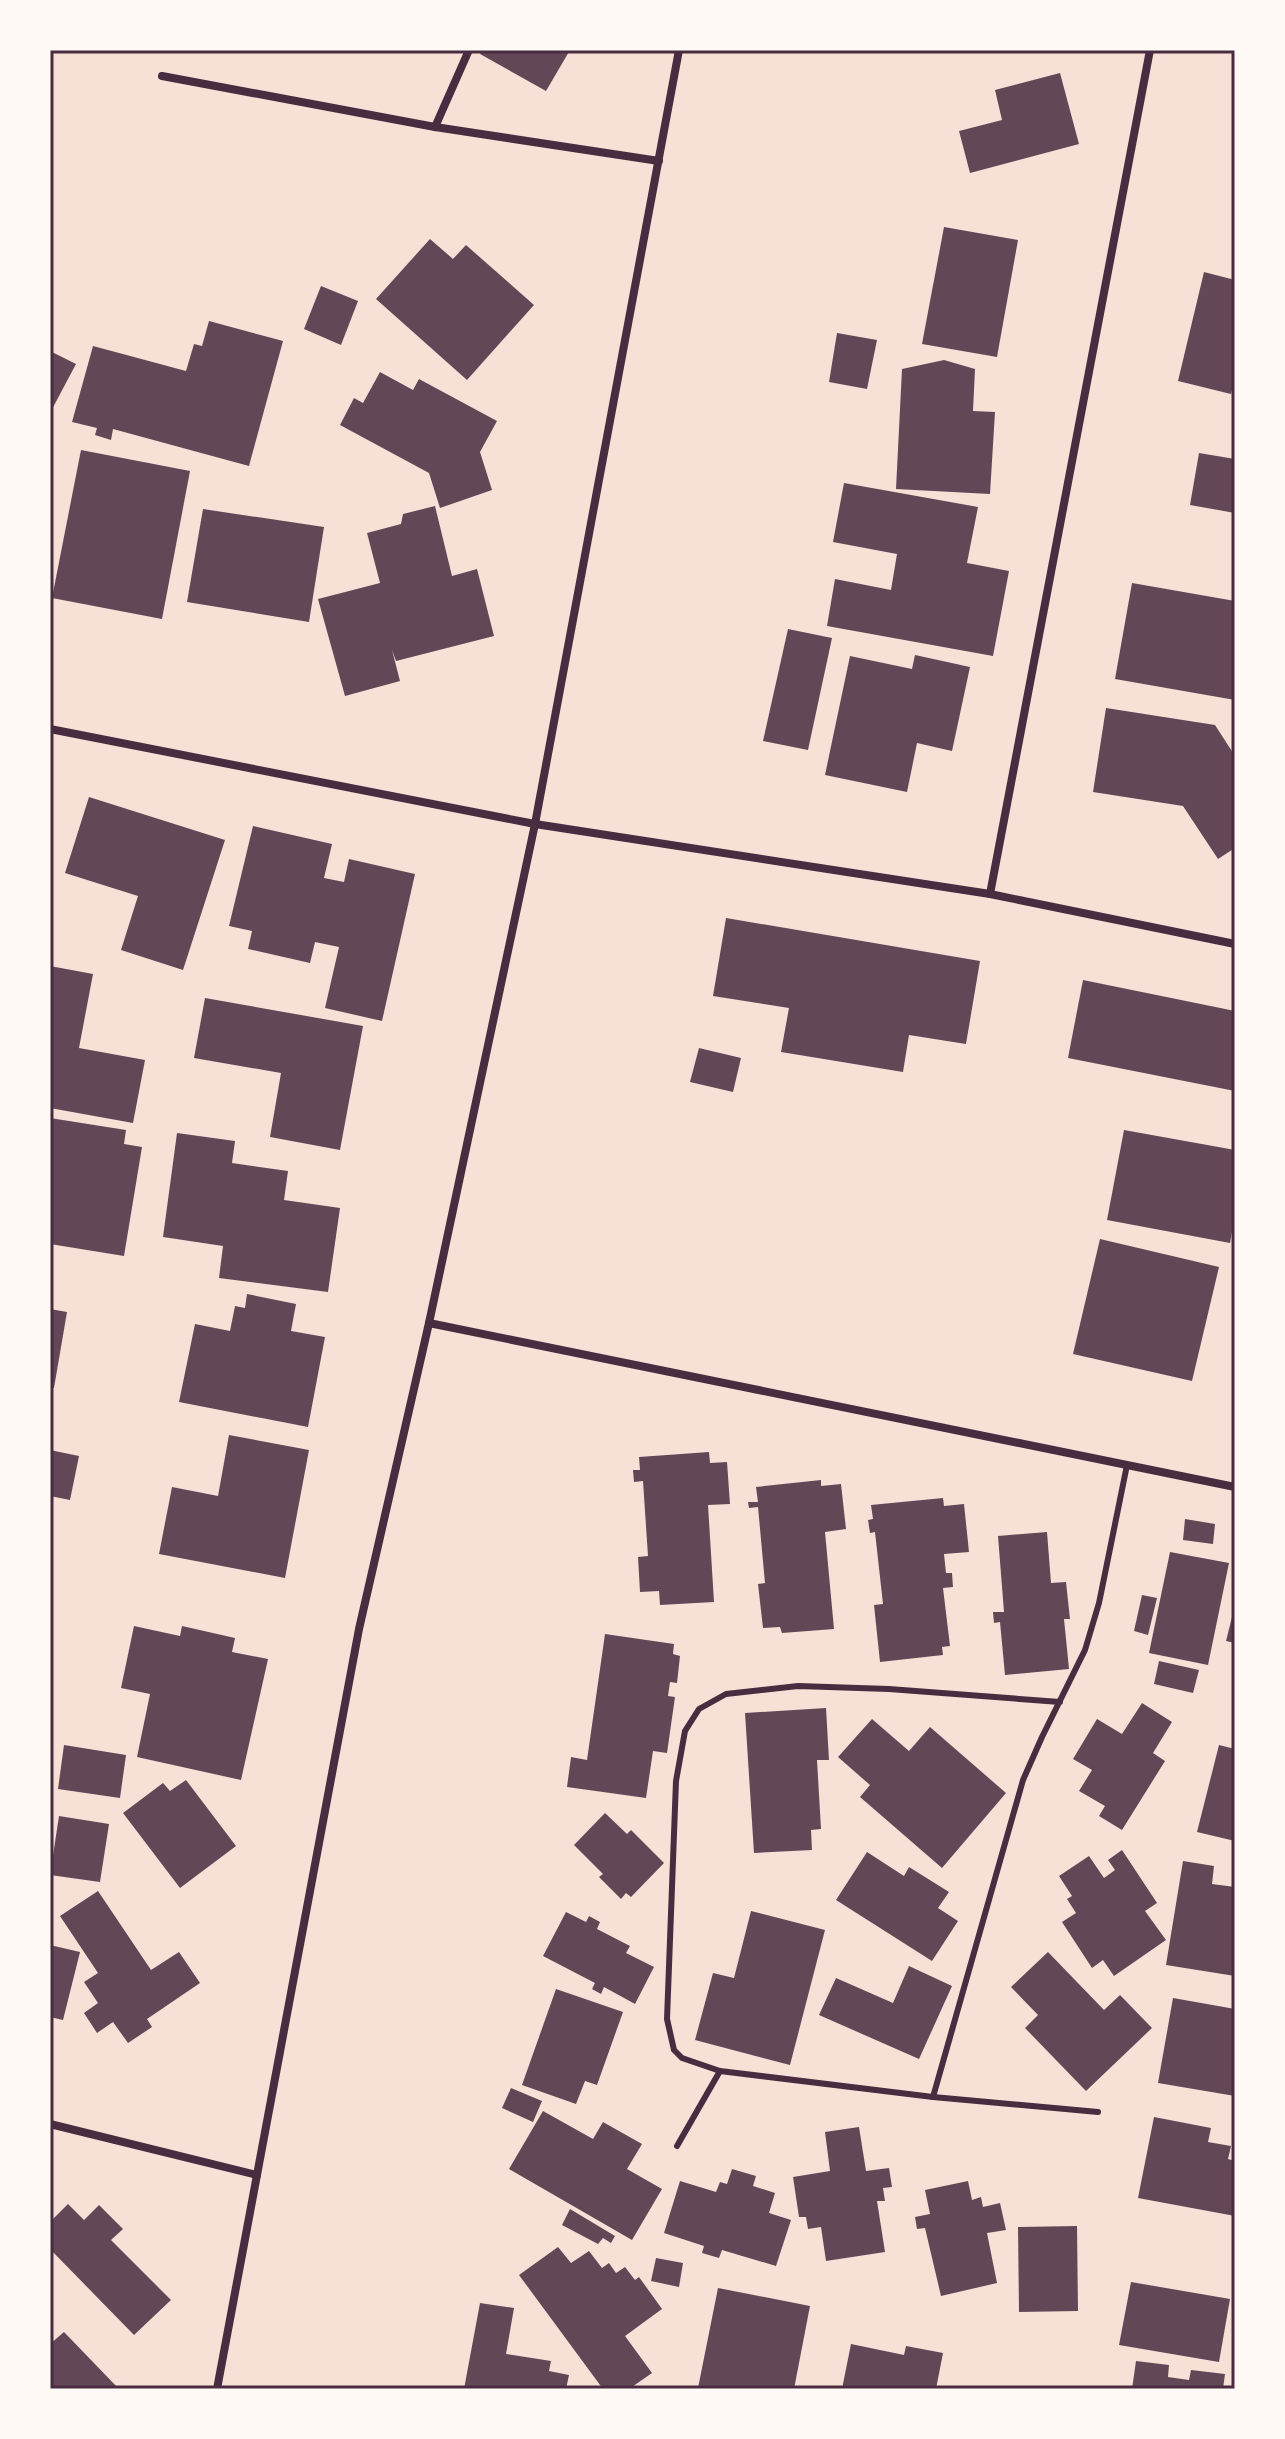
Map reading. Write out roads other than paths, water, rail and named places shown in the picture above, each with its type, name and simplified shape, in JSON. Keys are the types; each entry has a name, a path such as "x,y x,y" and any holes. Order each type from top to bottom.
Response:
{"street":[{"path":"435,127 469,50"},
{"path":"217,2389 359,1629 429,1323 535,824 679,50"},
{"path":"990,894 1150,50"},
{"path":"162,76 435,127 659,161"},
{"path":"50,729 535,824 990,894 1235,944"},
{"path":"429,1323 1235,1487"},
{"path":"50,2124 257,2175"}],"lane":[{"path":"933,2097 1023,1780 1085,1650 1127,1465"},
{"path":"1060,1702 889,1689 798,1686 726,1694 699,1709 685,1731 676,1781 667,2019 674,2050 682,2058 720,2071 933,2097 1098,2112"},
{"path":"677,2146 720,2071"}]}
